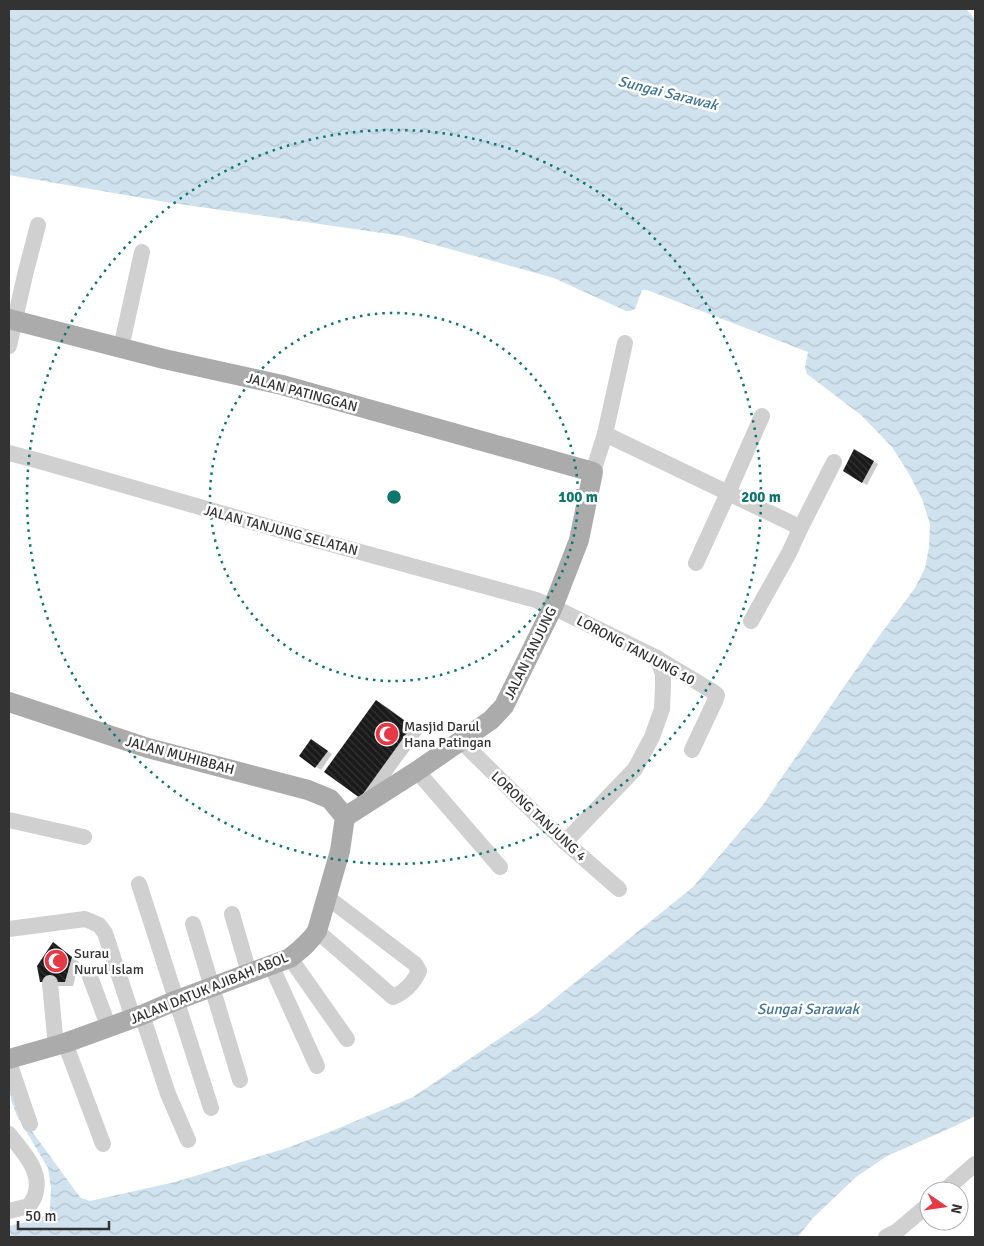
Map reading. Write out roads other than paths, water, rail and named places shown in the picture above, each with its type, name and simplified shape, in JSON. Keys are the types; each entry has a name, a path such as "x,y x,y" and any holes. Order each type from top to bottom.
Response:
{"main road":[{"name":"JALAN PATINGGAN","path":"12,320 121,348 282,385 593,472"},
{"name":"JALAN TANJUNG","path":"345,817 461,741 491,720 504,706 553,607 579,540 593,472"},
{"name":"JALAN MUHIBBAH","path":"9,702 148,748 308,790 330,799 345,817"},
{"name":"JALAN DATUK AJIBAH ABOL","path":"9,1061 109,1028 177,1000 290,958 312,940 317,931 340,851 345,817"}],"street":[{"path":"9,346 12,320 38,225"},
{"path":"121,348 142,252"},
{"path":"593,472 605,434 625,343"},
{"path":"696,563 762,416"},
{"path":"605,434 800,529"},
{"name":"JALAN TANJUNG SELATAN","path":"9,453 536,600 553,607"},
{"path":"751,621 789,553 834,462"},
{"name":"LORONG TANJUNG 10","path":"553,607 657,658 717,695 716,701 692,750"},
{"path":"565,842 635,769 652,737 662,709 663,674 657,658"},
{"name":"LORONG TANJUNG 4","path":"461,741 565,842 619,889"},
{"path":"417,771 500,867"},
{"path":"9,820 84,836"},
{"path":"139,884 211,1108"},
{"path":"317,931 393,996 400,994 415,980 419,971 415,964 327,897"},
{"path":"232,914 249,973"},
{"path":"9,929 84,919 99,925 105,933 188,1140"},
{"path":"193,924 240,1080"},
{"path":"290,958 347,1039"},
{"path":"271,964 318,1066"},
{"path":"89,974 109,1028"},
{"path":"50,983 61,1045 103,1144"},
{"path":"9,1061 30,1124"},
{"path":"9,1134 34,1169 37,1181 35,1195 29,1206 9,1210"},
{"path":"955,1181 975,1164"},
{"path":"886,1237 896,1232 919,1212"}],"water":[{"name":"Sungai Sarawak","path":"9,9 966,9 975,19 975,1116 887,1156 856,1177 812,1219 798,1237 9,1237 9,1226 33,1220 47,1214 50,1209 51,1188 48,1168 17,1116 11,1100 11,1089 31,1130 81,1198 90,1201 175,1182 287,1148 332,1131 413,1097 536,1014 693,887 762,806 877,639 915,588 925,568 929,547 930,524 922,499 892,447 861,415 807,374 805,367 808,352 647,290 642,290 635,309 626,311 554,278 403,236 166,202 9,175"}],"place":[{"name":"Masjid Darul Hana Patingan","path":"387,734"},
{"name":"Surau Nurul Islam","path":"56,961"}]}
